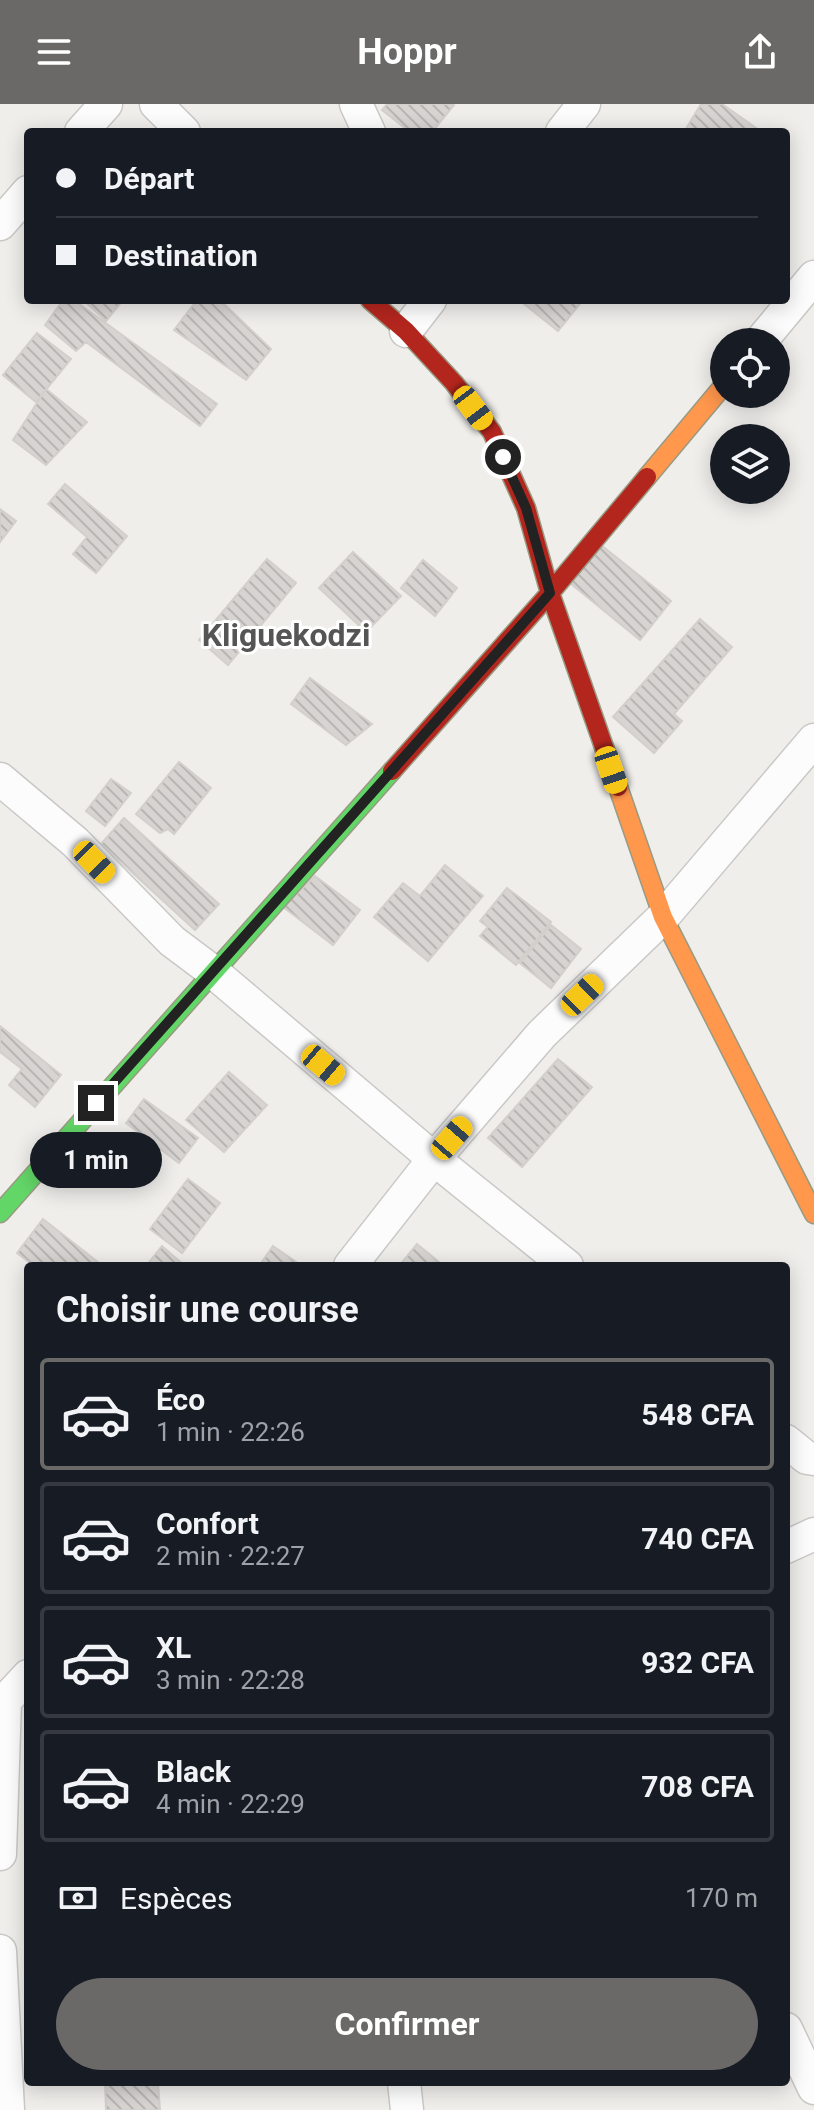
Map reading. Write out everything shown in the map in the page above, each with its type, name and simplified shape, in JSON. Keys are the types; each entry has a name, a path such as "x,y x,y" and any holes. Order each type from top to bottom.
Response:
{"street":[{"path":"85,128 106,104"},
{"path":"156,104 180,128"},
{"path":"356,104 367,128"},
{"path":"565,128 584,104"},
{"path":"0,224 24,197"},
{"path":"772,328 814,277"},
{"path":"375,304 406,331 454,383 492,432 526,508 550,593 663,917 814,1214"},
{"path":"406,331 427,304"},
{"path":"0,1213 550,593 710,402"},
{"path":"353,1262 434,1159 542,1034 663,917 813,744"},
{"path":"0,779 75,842 172,941 562,1262"},
{"path":"790,1545 814,1534"},
{"path":"0,1854 11,1701 24,1682"},
{"path":"0,1951 4,2092"},
{"path":"790,2037 814,2088"},
{"path":"404,2086 407,2110"}],"building":[{"path":"387,104 454,105 435,128 405,128 382,110"},
{"path":"701,104 722,104 756,128 686,128"},
{"path":"60,304 80,304 217,404 200,426 86,342 76,351 45,325"},
{"path":"87,304 120,304 106,321"},
{"path":"194,304 224,304 271,349 246,380 174,330"},
{"path":"524,304 580,304 558,331"},
{"path":"37,333 71,359 36,402 3,375"},
{"path":"46,389 87,422 46,465 13,440"},
{"path":"65,484 127,536 96,573 73,554 87,537 48,504"},
{"path":"0,509 16,521 0,542"},
{"path":"601,545 671,601 640,640 570,583"},
{"path":"353,552 401,596 366,632 319,588"},
{"path":"267,559 296,583 228,665 199,640"},
{"path":"423,560 457,588 435,616 401,588"},
{"path":"700,619 732,647 674,714 682,721 654,753 613,717"},
{"path":"310,678 372,724 346,745 291,704"},
{"path":"179,762 211,788 174,834 168,829 160,833 136,814"},
{"path":"111,779 131,793 105,826 86,811"},
{"path":"124,818 219,904 195,930 101,844"},
{"path":"445,865 483,896 428,961 374,917 403,883 420,896"},
{"path":"315,876 360,910 333,945 283,907"},
{"path":"507,888 551,922 516,965 480,936 488,927 480,921"},
{"path":"551,925 581,949 551,988 520,963"},
{"path":"0,1026 61,1075 35,1107 9,1085 22,1069 0,1052"},
{"path":"558,1059 592,1087 522,1167 488,1138"},
{"path":"229,1072 267,1105 224,1152 186,1120"},
{"path":"144,1099 198,1138 179,1163 126,1123"},
{"path":"188,1179 220,1203 182,1253 150,1229"},
{"path":"43,1219 98,1262 29,1262 17,1253"},
{"path":"417,1244 439,1262 402,1262"},
{"path":"162,1246 180,1262 149,1262"},
{"path":"273,1246 296,1262 262,1262"},
{"path":"105,2086 158,2086 160,2110 106,2110"}],"traffic: fast":[{"path":"0,1213 392,771"}],"traffic: slow":[{"path":"647,477 710,402"},
{"path":"618,787 663,917 814,1214"}],"traffic: jam":[{"path":"375,304 406,331 454,383 492,432 526,508 550,593 618,787"},
{"path":"392,771 550,593 647,477"}],"district":[{"name":"Kliguekodzi","path":"286,635"}],"route":[{"path":"96,1103 550,593 526,508 503,457"}]}
